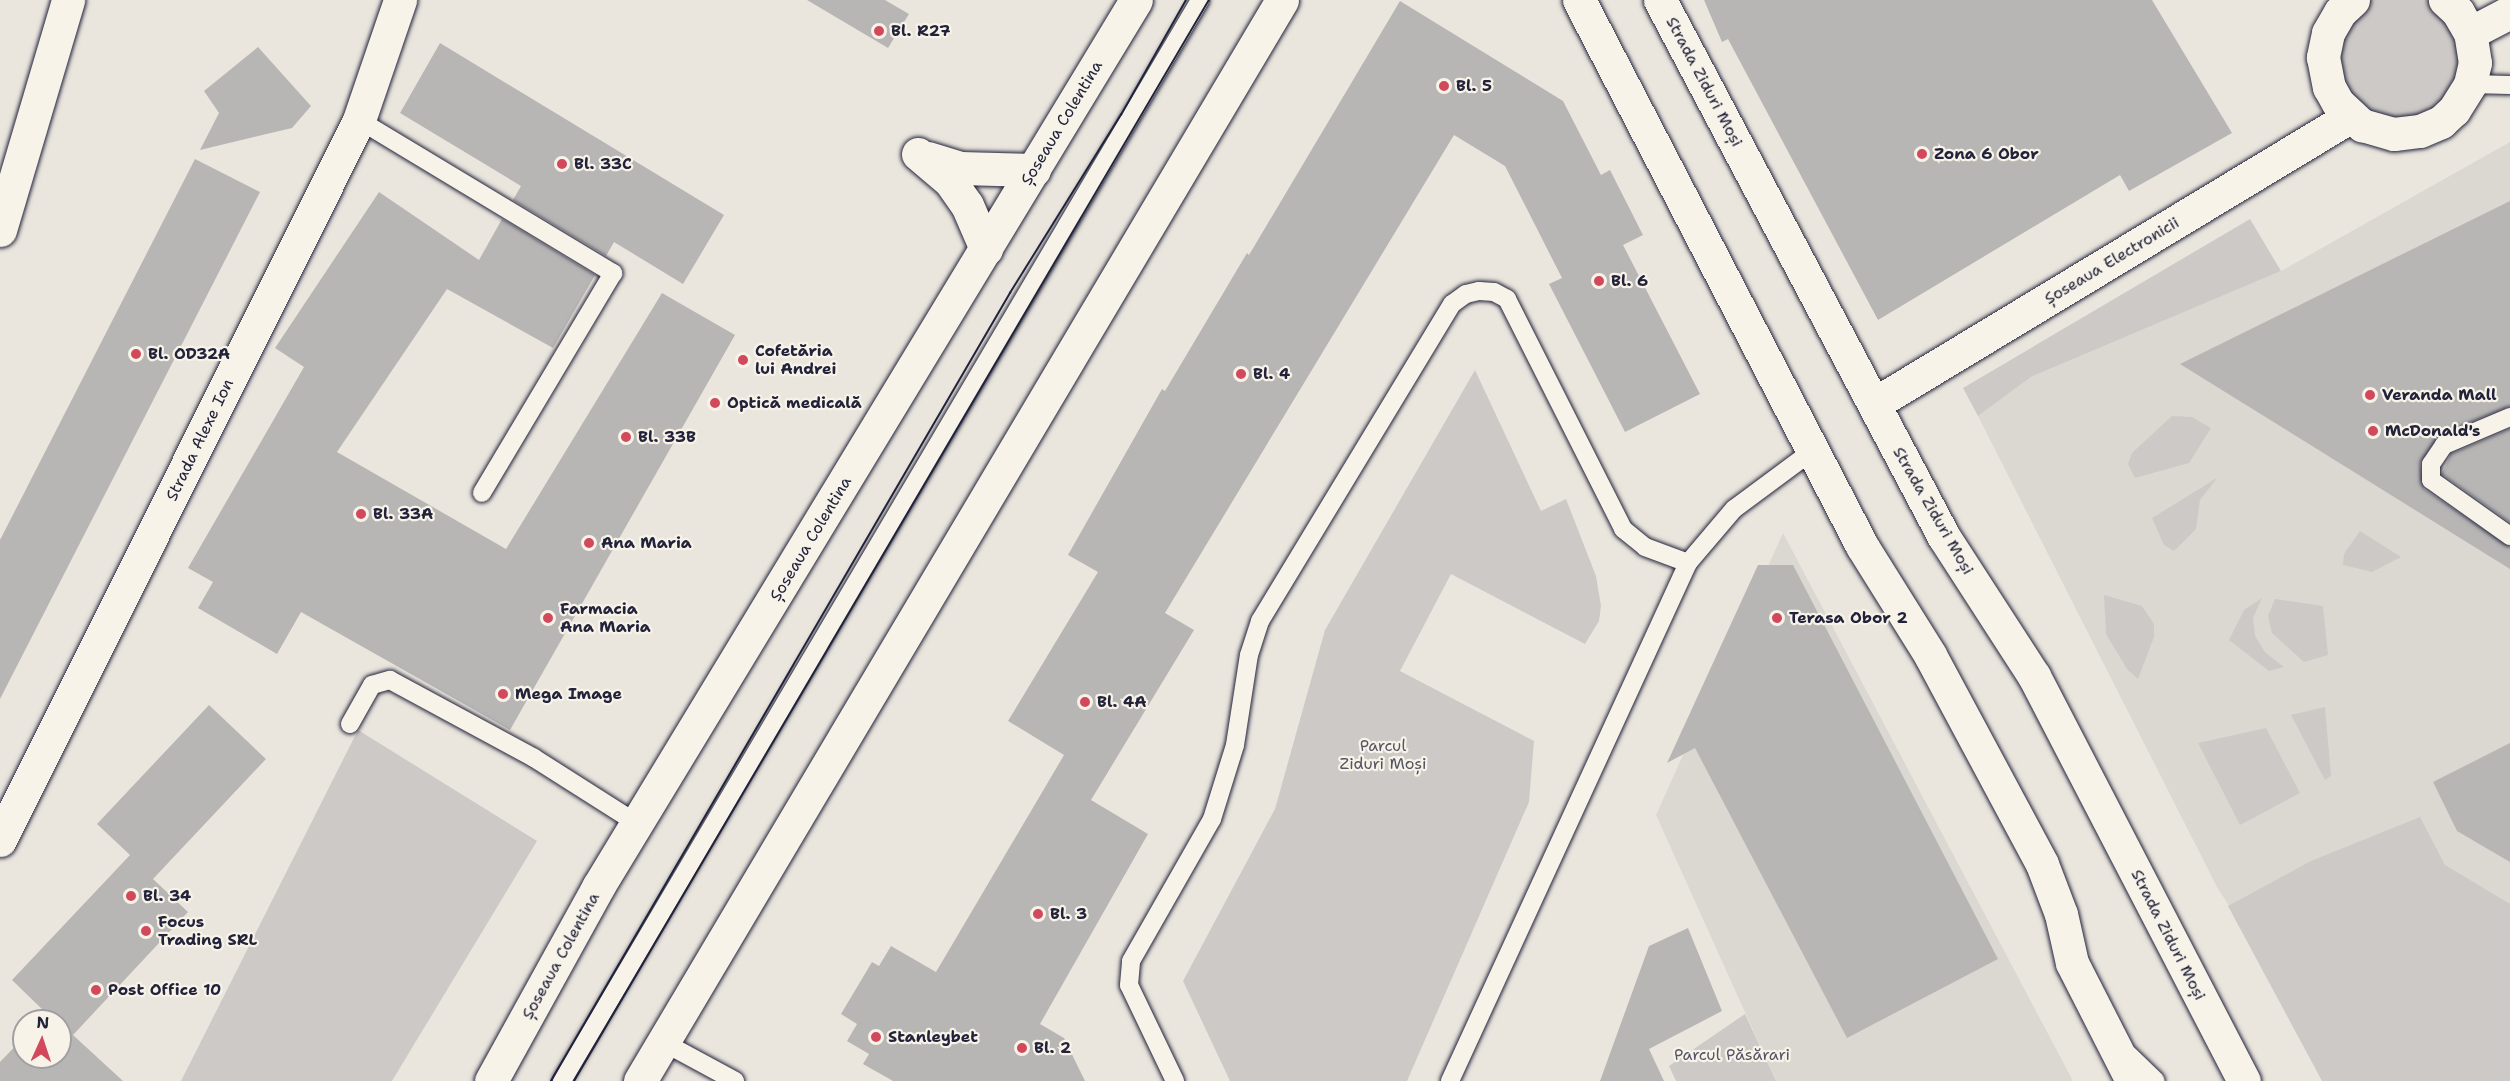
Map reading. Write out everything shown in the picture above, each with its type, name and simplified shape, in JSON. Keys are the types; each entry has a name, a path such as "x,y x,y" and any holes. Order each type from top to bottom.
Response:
{"main road":[{"path":"2,212 68,0"},
{"name":"Strada Alexe Ion","path":"0,840 359,120 400,0"},
{"name":"Șoseaua Colentina","path":"491,1081 638,824 1136,0"},
{"path":"640,1081 1282,0"},
{"path":"1579,0 1812,452 1878,573 1930,655 2042,864 2061,914 2072,963 2132,1081"},
{"name":"Strada Ziduri Moși","path":"1660,0 1944,537 2034,676 2244,1081"},
{"path":"2353,0 2340,12 2328,33 2324,57 2329,87 2351,116 2362,125 2394,134 2420,131 2454,110 2470,84 2475,63 2470,33 2458,12 2445,0"},
{"path":"2470,33 2510,12"},
{"name":"Șoseaua Electronicii","path":"1874,404 2351,116"},
{"path":"986,249 967,205 950,181 918,154 960,168 1034,170"}],"lane":[{"path":"562,1081 1200,0"},
{"path":"2470,84 2510,85"},
{"path":"359,120 613,273 482,493"},
{"path":"1175,1081 1129,985 1131,961 1212,819 1235,745 1249,655 1260,621 1452,304 1466,294 1479,291 1507,299 1623,529 1644,547 1688,563"},
{"path":"2510,417 2444,445 2430,464 2431,480 2510,536"},
{"path":"1450,1081 1688,563 1734,509 1812,452"},
{"path":"350,724 372,685 390,680 534,758 638,824"},
{"path":"2110,1038 2156,1081"},
{"path":"663,1042 735,1081"}],"shaded area":[{"name":"Veranda Mall","path":"2510,142 2510,1081 2341,1081 2217,887 1978,416 2031,377 2281,271"},
{"path":"1783,533 2073,1081 1776,1081 1656,815"}],"green space":[{"path":"2353,0 2445,0 2465,23 2454,110 2376,130 2323,57"},
{"path":"2250,219 2281,271 2031,377 1978,416 1963,388"},
{"name":"Parcul Ziduri Moși","path":"1475,370 1541,511 1566,499 1596,576 1601,606 1599,621 1585,644 1451,574 1400,671 1534,741 1529,802 1407,1081 1230,1081 1183,981 1275,809 1325,630"},
{"path":"2172,416 2192,417 2211,428 2189,463 2135,478 2128,464 2132,453"},
{"path":"2217,478 2200,500 2196,529 2174,551 2164,545 2152,518"},
{"path":"2360,531 2401,557 2372,572 2343,565 2344,554"},
{"path":"2104,595 2142,606 2154,624 2154,637 2138,679 2127,669 2106,634"},
{"path":"2262,598 2253,618 2255,636 2265,652 2284,667 2269,671 2229,640 2244,610"},
{"path":"2275,599 2323,606 2328,655 2304,662 2272,633 2268,616"},
{"path":"2325,707 2331,776 2325,780 2291,715"},
{"path":"2266,728 2300,793 2240,825 2198,743"},
{"path":"358,730 537,841 392,1081 181,1081"},
{"path":"2420,817 2445,865 2510,904 2510,1081 2322,1081 2228,906 2311,861"},
{"name":"Parcul Păsărari","path":"1745,1014 1776,1081 1676,1081 1669,1066"}],"building":[{"name":"Bl. R27","path":"807,0 885,0 909,14 888,48"},
{"name":"Zona 6 Obor","path":"1704,0 2152,0 2232,133 2129,191 2120,175 1878,320 1728,39 1722,42"},
{"path":"1400,1 1563,101 1601,175 1610,170 1643,235 1623,245 1700,394 1625,432 1549,284 1562,278 1505,166 1454,135 1165,613 1194,630 1091,800 1148,834 1040,1024 1064,1038 1085,1081 893,1081 863,1064 869,1054 847,1041 857,1024 841,1014 872,962 879,966 891,946 936,972 1064,755 1008,721 1098,572 1068,555 1162,389 1165,391 1247,253 1249,255"},
{"name":"Bl. 33C","path":"440,43 724,215 683,284 614,242 606,256 513,200 521,186 400,113"},
{"path":"258,47 311,106 292,128 200,150 219,113 204,91"},
{"name":"Bl. OD32A","path":"195,159 260,192 0,699 0,540"},
{"path":"379,192 479,260 502,219 595,275 553,348 447,289 337,452 506,549 662,293 735,335 510,730 301,612 277,654 198,608 213,582 188,568 304,367 275,348"},
{"name":"Veranda Mall","path":"2510,201 2510,406 2439,435 2420,464 2424,489 2510,547 2510,569 2180,364"},
{"path":"2510,429 2510,522 2442,474 2451,454"},
{"path":"1758,565 1793,565 1998,959 1847,1038 1695,748 1667,763"},
{"name":"Bl. 34","path":"209,705 266,759 153,879 188,912 73,1035 123,1081 0,1081 0,1062 12,1050 12,1069 72,1069 72,1009 42,1009 12,980 130,855 97,824"},
{"path":"2510,743 2510,862 2457,831 2433,782"},
{"path":"1688,928 1722,1011 1649,1049 1664,1081 1600,1081 1649,946"}],"tram line":[{"path":"551,1081 1010,293 1121,115 1186,0"},
{"path":"574,1081 1209,0"}],"place":[{"name":"Bl. R27","path":"879,31"},
{"name":"Bl. 5","path":"1444,86"},
{"name":"Zona 6 Obor","path":"1922,154"},
{"name":"Bl. 33C","path":"562,164"},
{"name":"Bl. 6","path":"1599,281"},
{"name":"Bl. OD32A","path":"136,354"},
{"name":"Cofetăria lui Andrei","path":"743,360"},
{"name":"Bl. 4","path":"1241,374"},
{"name":"Veranda Mall","path":"2370,395"},
{"name":"Optică medicală","path":"715,403"},
{"name":"McDonald's","path":"2373,431"},
{"name":"Bl. 33B","path":"626,437"},
{"name":"Bl. 33A","path":"361,514"},
{"name":"Ana Maria","path":"589,543"},
{"name":"Farmacia Ana Maria","path":"548,618"},
{"name":"Terasa Obor 2","path":"1777,618"},
{"name":"Mega Image","path":"503,694"},
{"name":"Bl. 4A","path":"1085,702"},
{"name":"Bl. 34","path":"131,896"},
{"name":"Bl. 3","path":"1038,914"},
{"name":"Focus Trading SRL","path":"146,931"},
{"name":"Post Office 10","path":"96,990"},
{"name":"Stanleybet","path":"876,1037"},
{"name":"Bl. 2","path":"1022,1048"}]}
